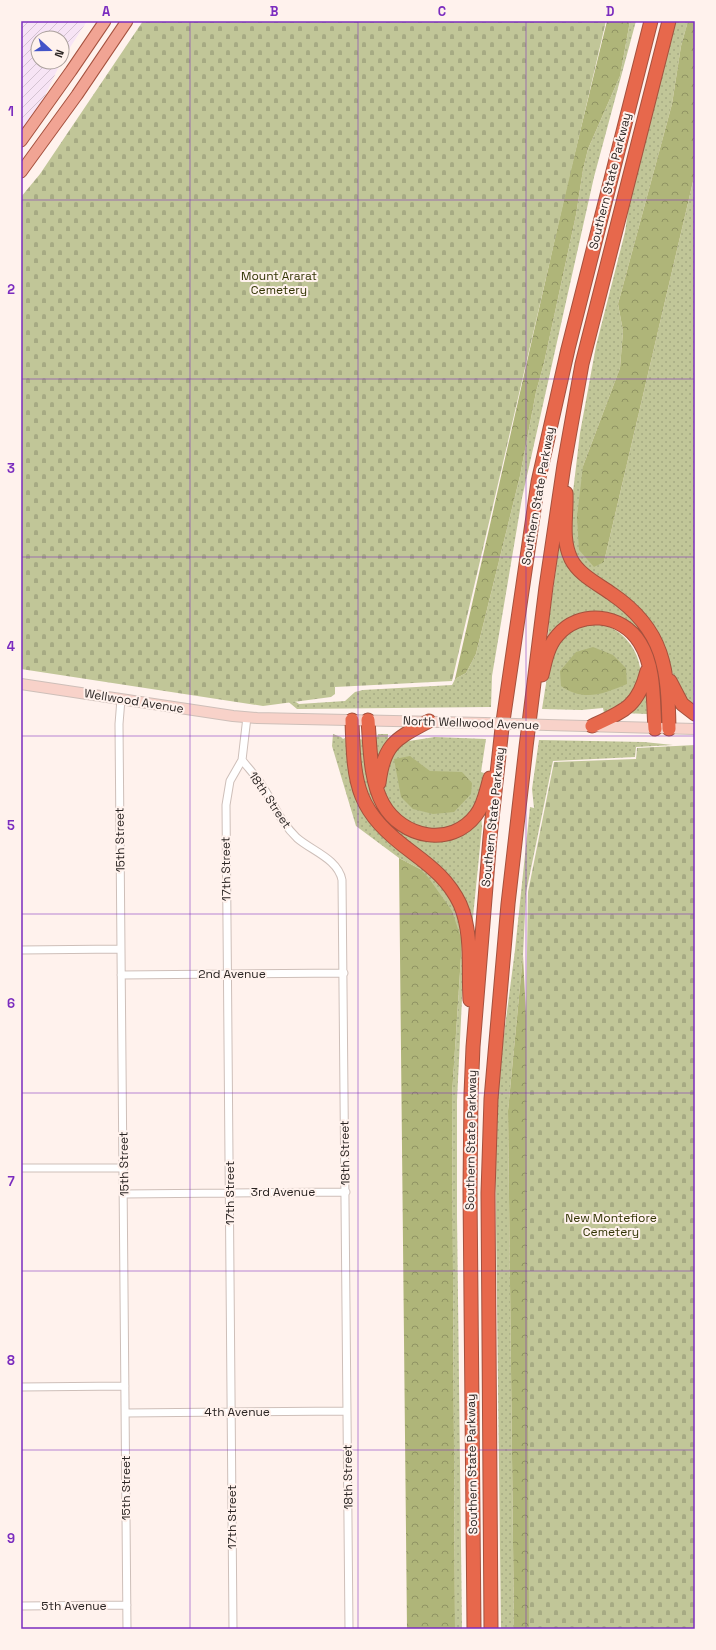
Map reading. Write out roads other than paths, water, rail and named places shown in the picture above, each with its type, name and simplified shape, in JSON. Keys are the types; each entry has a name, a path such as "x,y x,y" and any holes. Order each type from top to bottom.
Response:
{"highway":[{"name":"Southern State Parkway","path":"474,1629 470,1119 473,1047 490,837 502,728 538,482 568,349 651,21"},
{"name":"Southern State Parkway","path":"491,1629 488,1201 489,1122 508,904 546,587 564,465 582,364 669,21"},
{"path":"564,465 567,512 565,532 571,558 582,572 624,602 643,621 653,635 661,651 667,676 669,729"},
{"path":"526,747 548,653 557,636 569,626 577,621 593,618 604,618 616,622 626,627 636,636 649,665 655,729"},
{"path":"592,726 621,712 634,701 643,686 649,665"},
{"path":"667,676 679,700 686,708 695,714"},
{"path":"352,720 355,774 368,809 386,831 444,878 452,889 462,911 467,925 469,943 468,973 473,1047"},
{"path":"368,720 372,768 382,803 389,814 409,830 432,836 443,835 459,830 473,819 482,804 502,728"},
{"path":"378,791 382,765 388,750 399,738 429,722"}],"main road":[{"path":"21,140 105,21"},
{"path":"21,172 77,95 127,21"},
{"name":"Wellwood Avenue","path":"21,684 247,717"},
{"name":"North Wellwood Avenue","path":"247,717 291,720 368,720 695,730"}],"street":[{"name":"15th Street","path":"121,699 119,724 127,1629"},
{"name":"18th Street","path":"247,717 242,760 263,787 278,813 291,831 308,846 332,862 340,872 343,886 349,1629"},
{"name":"17th Street","path":"233,1629 226,799 230,781 242,760"},
{"path":"21,950 121,949"},
{"name":"2nd Avenue","path":"121,975 344,973"},
{"path":"21,1168 124,1168"},
{"name":"3rd Avenue","path":"124,1194 346,1192"},
{"path":"21,1387 125,1386"},
{"name":"4th Avenue","path":"126,1413 347,1411"},
{"name":"5th Avenue","path":"21,1606 127,1605"}],"park label":[{"name":"Mount Ararat Cemetery","path":"279,283"},
{"name":"New Montefiore Cemetery","path":"611,1225"}]}
